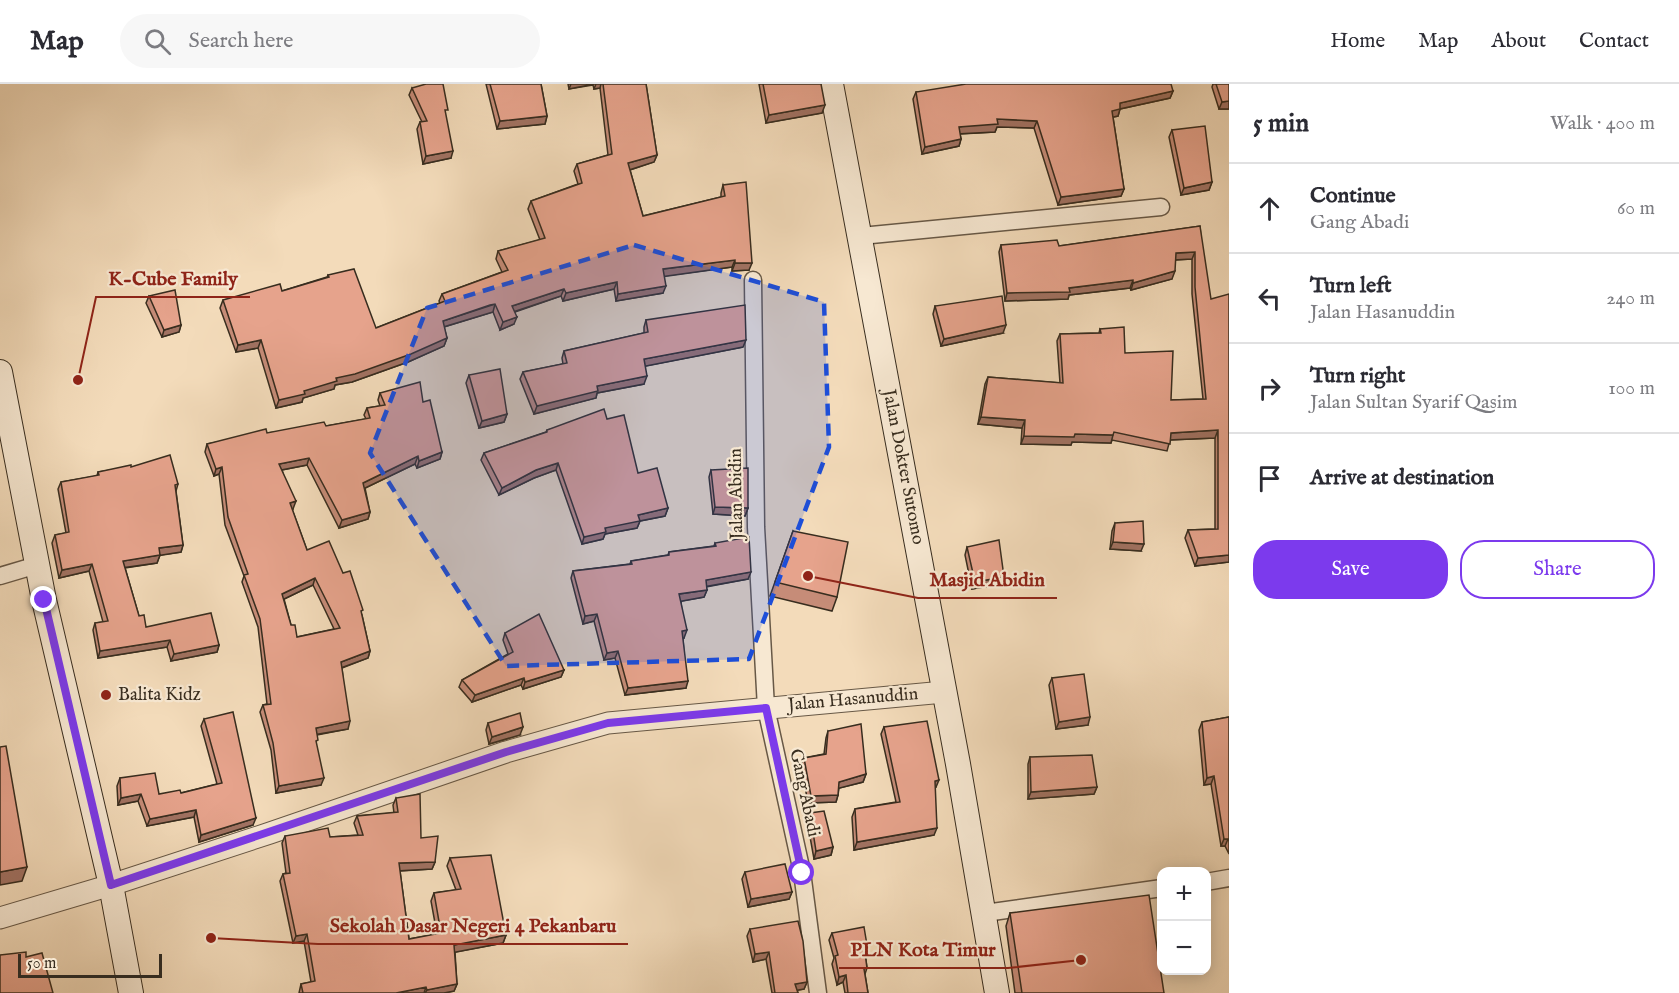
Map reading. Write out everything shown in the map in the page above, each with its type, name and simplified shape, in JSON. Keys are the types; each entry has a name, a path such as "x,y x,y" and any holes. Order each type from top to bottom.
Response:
{"main road":[{"name":"Jalan Dokter Sutomo","path":"831,84 985,913 997,993"},
{"path":"0,372 37,565 111,885 131,993"}],"street":[{"path":"861,236 1161,207"},
{"name":"Jalan Abidin","path":"753,280 756,527 766,708"},
{"path":"0,576 37,565"},
{"name":"Jalan Hasanuddin","path":"0,918 111,885 506,752 608,723 944,692"},
{"name":"Gang Abadi","path":"766,708 802,873 818,993"},
{"path":"1211,881 1229,878"},
{"path":"985,913 1157,889"}],"highlighted area":[{"path":"634,245 824,302 829,447 749,659 506,666 370,453 427,308"}],"building":[{"path":"426,84 443,84 448,110 445,110 453,151 426,156 420,122 427,121 412,88"},
{"path":"490,84 541,84 547,116 500,121"},
{"path":"603,84 646,84 657,155 628,163 643,216 725,196 723,185 746,182 752,263 735,263 735,260 663,269 666,286 618,294 617,282 566,293 564,289 512,306 517,317 503,322 495,304 490,305 443,321 447,338 411,354 355,374 336,378 337,381 304,391 305,394 279,400 261,340 238,345 223,300 280,284 282,291 329,277 328,275 354,269 376,328 445,301 442,294 508,270 498,251 545,238 531,201 582,183 577,164 612,154"},
{"path":"763,84 821,84 825,105 769,115"},
{"path":"966,84 1171,84 1173,91 1120,103 1120,109 1112,111 1124,189 1061,197 1037,121 997,119 998,124 959,127 961,139 925,147 916,92"},
{"path":"1216,84 1229,84 1229,101 1222,102"},
{"path":"1205,126 1212,182 1184,188 1172,130"},
{"path":"1200,226 1211,299 1229,294 1229,555 1198,558 1188,530 1218,529 1218,430 1171,433 1170,444 1114,432 1113,435 1075,434 1074,437 1024,436 1025,420 981,417 988,377 1063,383 1060,334 1101,333 1100,329 1124,327 1125,353 1173,351 1171,400 1206,399 1195,287 1195,252 1176,253 1175,271 1133,283 1133,280 1069,288 1070,292 1007,293 1001,245 1057,240 1059,246"},
{"path":"175,290 181,325 164,330 149,296"},
{"path":"1002,296 1006,325 944,339 935,306"},
{"path":"745,305 746,340 644,359 647,376 597,386 598,391 537,406 523,372 567,363 564,351 648,332 646,320"},
{"path":"500,369 507,414 482,421 469,375"},
{"path":"420,382 423,402 430,400 442,452 419,461 418,456 363,483 370,512 342,520 309,458 279,464 296,501 290,503 307,550 329,541 343,573 350,571 363,610 361,611 370,651 341,662 350,721 316,728 318,740 316,741 324,778 279,786 273,743 263,705 271,704 260,619 244,575 248,574 228,517 222,467 216,469 207,444 266,429 267,433 324,422 326,426 370,418 367,408 385,405 380,393","holes":["315,578 340,628 297,637 295,625 291,625 282,594"]},
{"path":"604,409 607,419 624,415 638,473 657,468 668,508 638,515 640,521 605,528 606,532 584,537 558,463 536,470 502,488 484,453 547,432 547,430"},
{"path":"170,455 178,484 175,485 183,545 159,548 160,555 123,561 139,616 144,615 146,627 211,613 219,645 174,654 170,640 100,651 95,623 108,621 92,564 62,570 55,535 69,532 61,482 99,475 98,472 131,465 131,467"},
{"path":"748,468 748,508 715,507 711,470"},
{"path":"1143,521 1144,544 1113,542 1115,523"},
{"path":"793,531 848,542 837,597 775,582"},
{"path":"749,537 751,572 706,580 707,590 679,594 687,630 682,631 688,681 628,688 618,651 607,653 597,614 585,616 573,571 632,564 631,561 669,555 669,552 716,546 715,543"},
{"path":"999,540 1004,577 975,582 967,547"},
{"path":"539,614 564,670 525,682 524,678 475,695 462,680 513,652 505,633"},
{"path":"1084,674 1090,717 1059,722 1052,678"},
{"path":"233,712 256,818 201,835 196,810 150,819 141,794 121,798 120,778 155,773 159,794 180,790 181,793 222,783 204,719"},
{"path":"520,713 523,727 492,737 488,723"},
{"path":"1229,717 1229,841 1224,839 1214,776 1207,778 1202,722"},
{"path":"927,721 939,780 935,781 937,828 857,842 855,809 900,802 884,727"},
{"path":"861,724 866,774 839,782 838,795 811,796 804,758 826,754 828,731"},
{"path":"6,746 27,867 0,872 0,747"},
{"path":"1092,755 1097,787 1031,792 1030,757"},
{"path":"420,794 421,838 438,836 435,862 399,863 409,939 441,933 434,893 461,889 450,858 491,855 506,935 454,945 457,984 396,993 303,993 301,984 315,981 307,934 296,936 283,874 290,873 285,836 328,828 330,837 363,835 357,816 398,812 396,798"},
{"path":"824,811 833,847 816,851 810,813"},
{"path":"785,864 792,892 751,899 745,872"},
{"path":"1149,895 1157,947 1157,975 1161,975 1164,993 1022,993 1010,913"},
{"path":"798,921 803,941 807,982 795,984 798,993 775,993 769,952 755,954 750,929"},
{"path":"864,927 867,968 864,969 868,993 848,993 846,975 839,977 835,956 838,955 832,933"},
{"path":"26,952 26,957 42,953 53,993 0,993 0,955"}],"place":[{"name":"K-Cube Family","path":"78,380"},
{"name":"Masjid Abidin","path":"808,576"},
{"name":"Balita Kidz","path":"106,695"},
{"name":"Sekolah Dasar Negeri 4 Pekanbaru","path":"211,938"},
{"name":"PLN Kota Timur","path":"1081,960"}],"route":[{"path":"44,600 111,885 506,752 608,723 766,708 802,873"}]}
